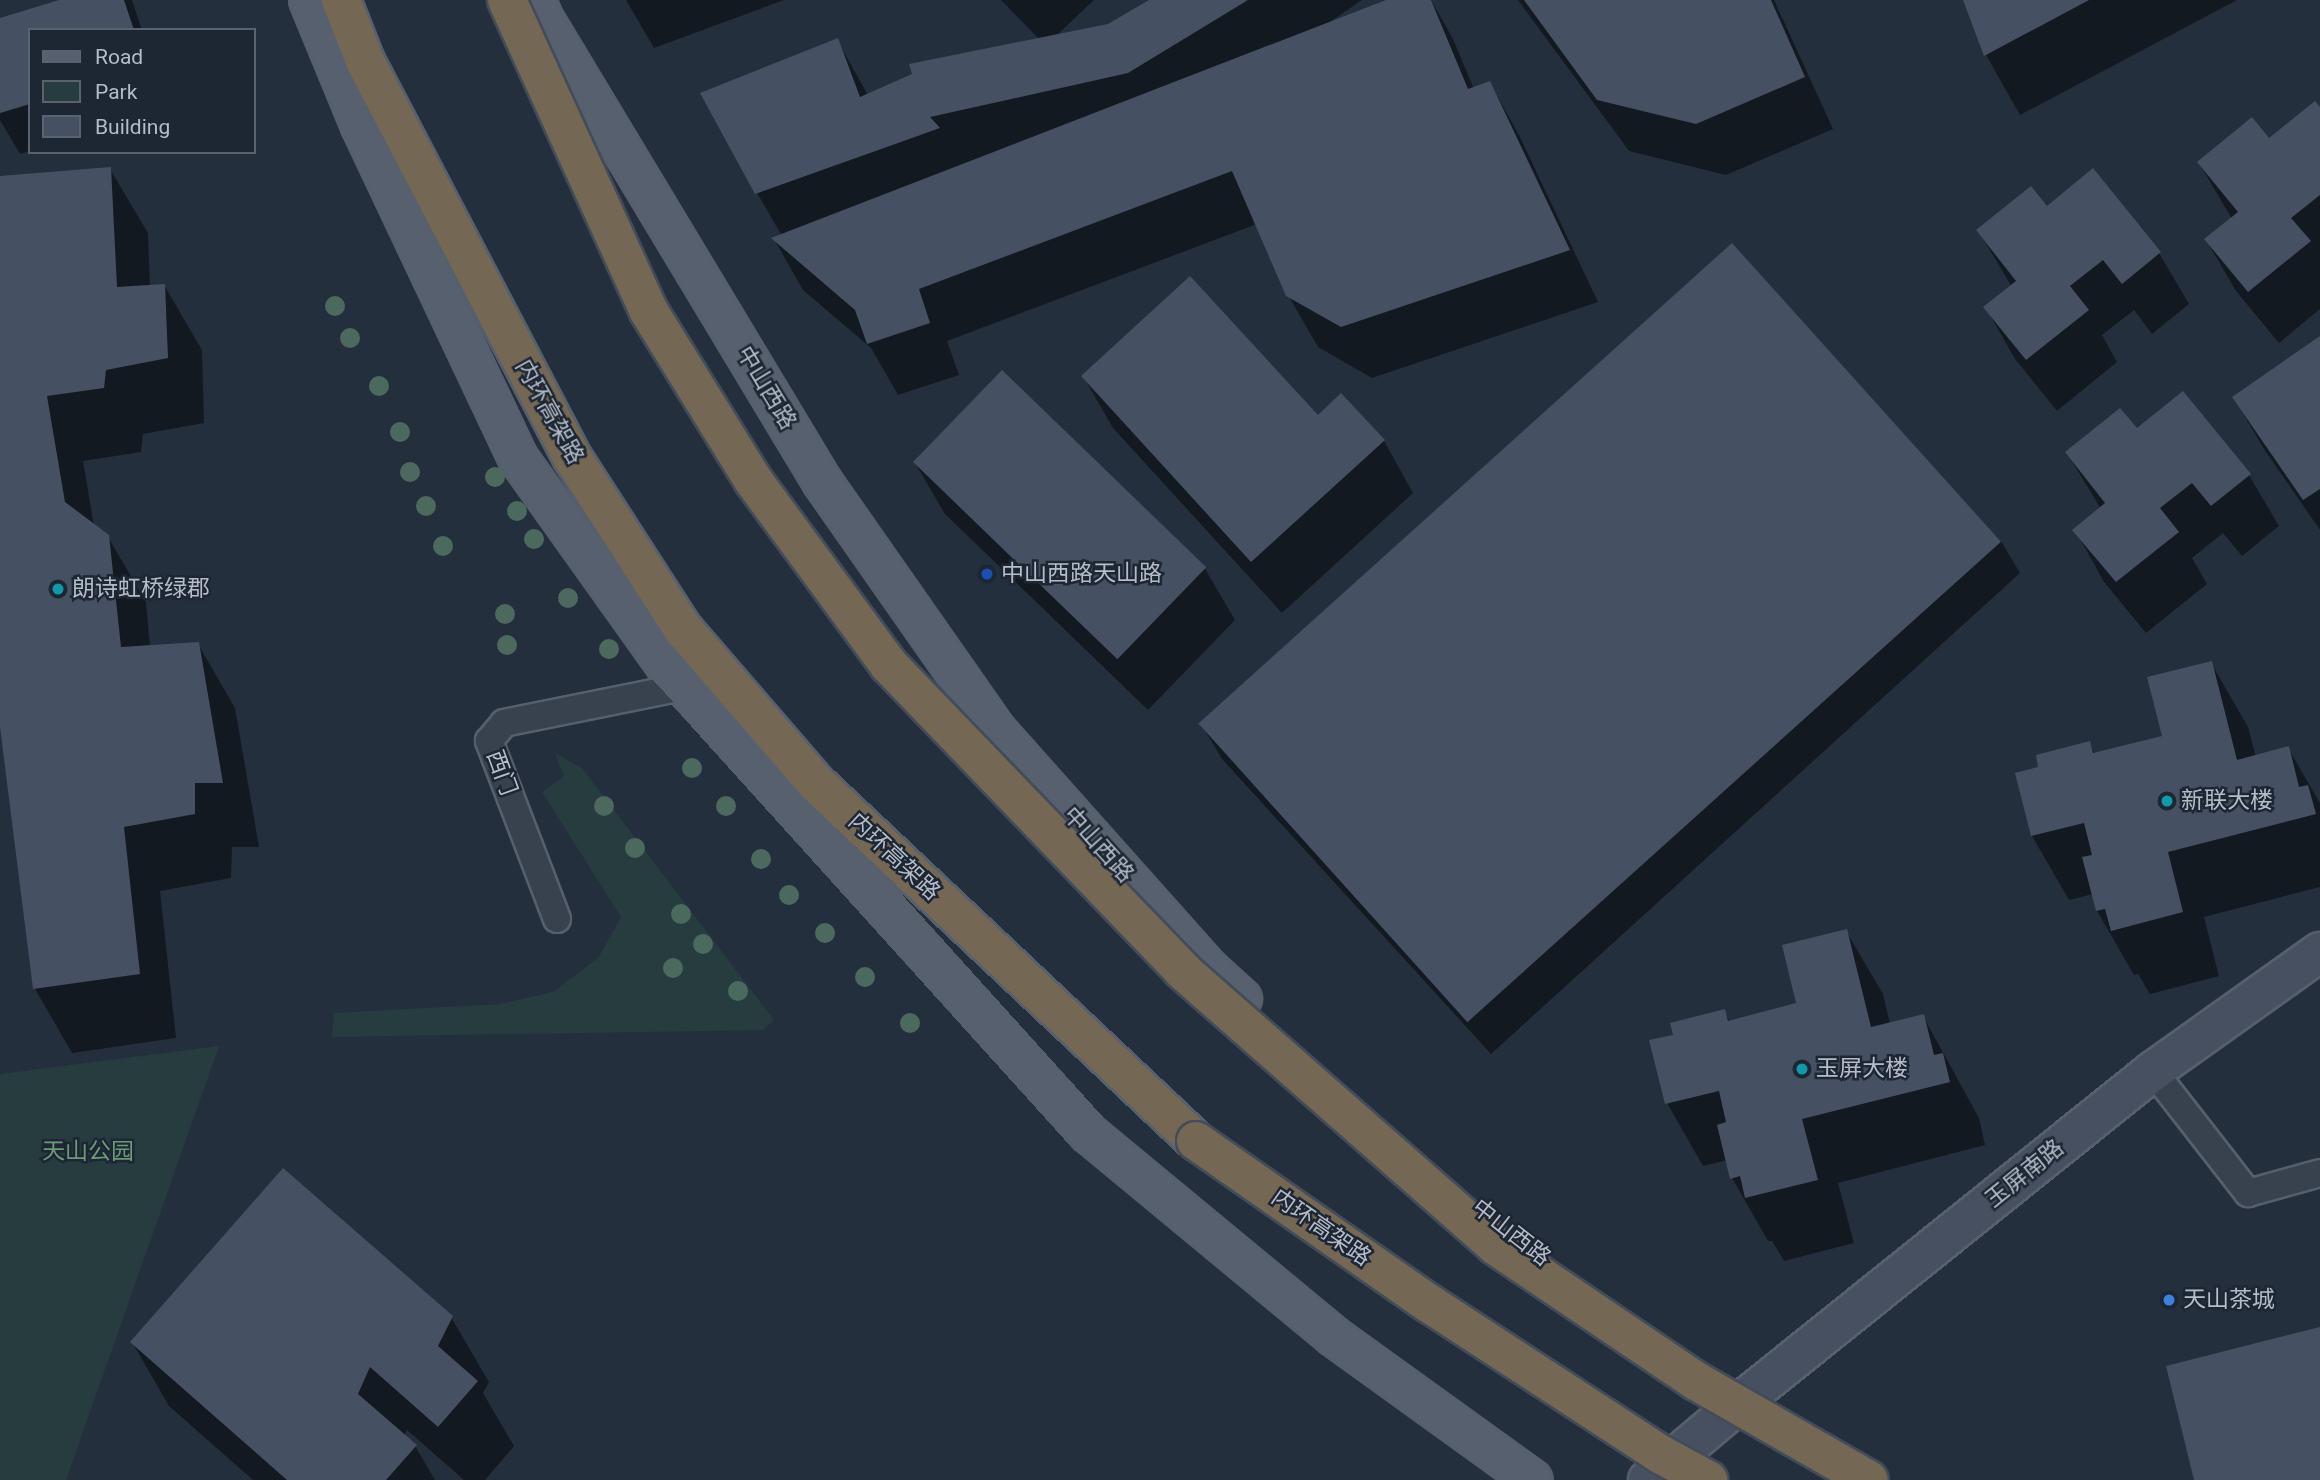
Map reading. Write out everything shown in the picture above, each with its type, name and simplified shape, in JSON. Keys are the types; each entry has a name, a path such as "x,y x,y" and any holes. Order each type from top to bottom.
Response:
{"highway":[{"path":"335,0 365,61"},
{"name":"内环高架路","path":"341,0 365,61 572,457 683,629 817,784 1196,1141 1430,1304 1660,1454 1708,1480"},
{"path":"507,0 648,310 753,481 889,665 1182,970 1496,1246 1696,1381 1869,1480"}],"main road":[{"path":"309,0 361,126 518,458 683,687 1088,1132 1333,1336 1533,1480"},
{"name":"中山西路","path":"536,0 543,18 823,483 995,729 1208,968 1484,1214 1737,1405 1885,1480"}],"street":[{"name":"玉屏南路","path":"1648,1480 1737,1405 2153,1071 2320,951"}],"lane":[{"name":"西门","path":"557,919 489,741 503,723 683,687"},
{"path":"2153,1071 2248,1193 2318,1181"}],"green space":[{"path":"555,753 582,768 774,1020 763,1030 332,1037 334,1013 500,1004 553,992 598,958 621,917 542,792 564,776"},
{"name":"天山公园","path":"219,1046 66,1480 0,1480 0,1074"}],"building":[{"path":"59,0 124,0 133,28 28,28 28,105 0,113 0,18"},
{"path":"1149,0 1248,0 1128,73 930,117 940,128 755,194 700,93 838,38 860,97 912,74 909,64 1108,24"},
{"path":"1386,0 1431,0 1468,89 1490,81 1570,250 1341,327 1286,296 1232,171 919,289 930,323 867,344 855,310 771,238"},
{"path":"1524,0 1771,0 1805,77 1696,124 1597,100"},
{"path":"1963,0 2089,0 1984,56"},
{"path":"2315,101 2320,107 2320,195 2291,218 2311,241 2248,292 2204,239 2238,212 2197,162 2252,117 2269,138"},
{"name":"朗诗虹桥绿郡","path":"111,167 117,287 165,284 168,358 106,370 104,388 47,396 65,502 109,535 121,647 199,642 223,783 195,783 195,814 124,827 140,974 33,989 0,727 0,176"},
{"path":"2093,168 2161,252 2122,284 2103,260 2070,286 2089,310 2026,360 1983,307 2016,281 1976,230 2031,186 2047,206"},
{"path":"1732,243 2001,542 1467,1022 1198,723"},
{"path":"1190,276 1318,415 1341,393 1385,440 1251,562 1081,376"},
{"path":"2320,336 2320,489 2303,500 2232,397"},
{"path":"1002,370 1206,567 1117,659 913,462"},
{"path":"2183,391 2251,474 2211,506 2192,483 2160,508 2179,532 2116,582 2072,530 2105,503 2065,452 2120,408 2137,428"},
{"name":"新联大楼","path":"2212,661 2237,760 2289,746 2299,787 2308,785 2316,814 2168,852 2183,912 2111,931 2105,909 2096,911 2082,857 2092,855 2084,823 2031,836 2015,773 2038,767 2036,755 2090,741 2093,753 2162,736 2147,677"},
{"name":"玉屏大楼","path":"1847,929 1871,1027 1924,1014 1934,1055 1943,1053 1950,1082 1802,1119 1818,1180 1745,1198 1740,1176 1730,1179 1717,1125 1726,1122 1719,1091 1665,1104 1649,1040 1673,1035 1670,1023 1725,1009 1728,1021 1796,1003 1782,945"},
{"path":"283,1168 453,1316 438,1346 478,1381 438,1427 370,1367 358,1394 417,1445 386,1480 287,1480 130,1342"},
{"path":"2320,1327 2320,1480 2194,1480 2166,1366"}],"place":[{"name":"中山西路天山路","path":"987,574"},
{"name":"朗诗虹桥绿郡","path":"58,589"},
{"name":"新联大楼","path":"2167,801"},
{"name":"玉屏大楼","path":"1802,1069"},
{"name":"天山茶城","path":"2169,1300"}]}
